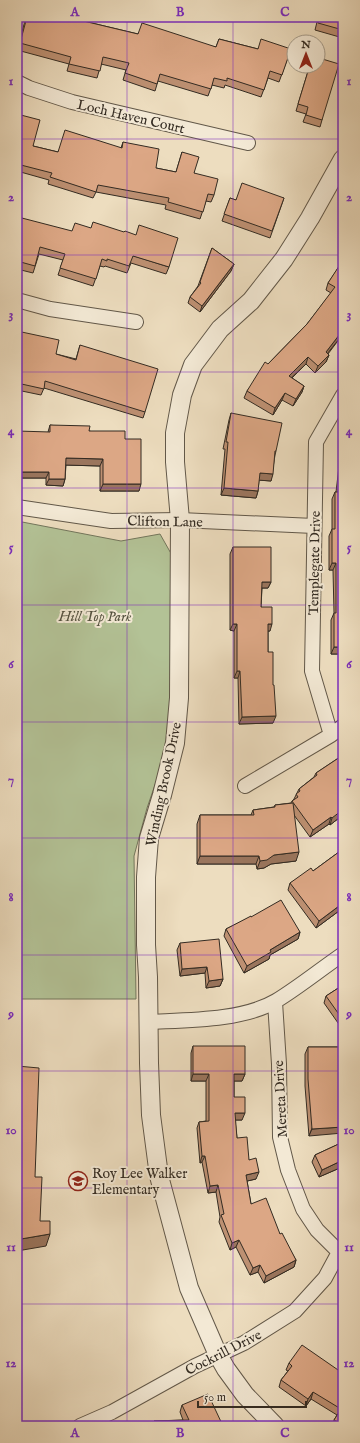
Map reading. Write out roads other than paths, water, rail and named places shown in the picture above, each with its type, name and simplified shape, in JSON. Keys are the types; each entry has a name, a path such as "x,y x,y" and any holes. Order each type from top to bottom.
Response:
{"street":[{"name":"Loch Haven Court","path":"17,82 29,88 72,102 248,143"},
{"name":"Winding Brook Drive","path":"275,1426 245,1395 226,1369 218,1355 188,1288 159,1176 151,1115 146,945 148,854 149,838 175,743 179,698 180,520 175,462 175,433 182,394 193,365 220,329 251,301 284,259 310,218 343,159"},
{"path":"17,300 50,309 136,322"},
{"name":"Templegate Drive","path":"331,735 312,671 316,442 343,396"},
{"name":"Clifton Lane","path":"17,507 111,521 180,520 314,526"},
{"path":"245,786 331,735 343,726"},
{"path":"148,1022 212,1019 248,1012 275,1002 343,954"},
{"name":"Mereta Drive","path":"275,1002 279,1064 280,1137 288,1170 303,1209 317,1230 341,1250"},
{"name":"Cockrill Drive","path":"80,1426 112,1412 194,1366 244,1343 295,1311 325,1278 341,1250"}],"place":[{"name":"Roy Lee Walker Elementary","path":"78,1181"}],"park label":[{"name":"Hill Top Park","path":"95,616"}]}
